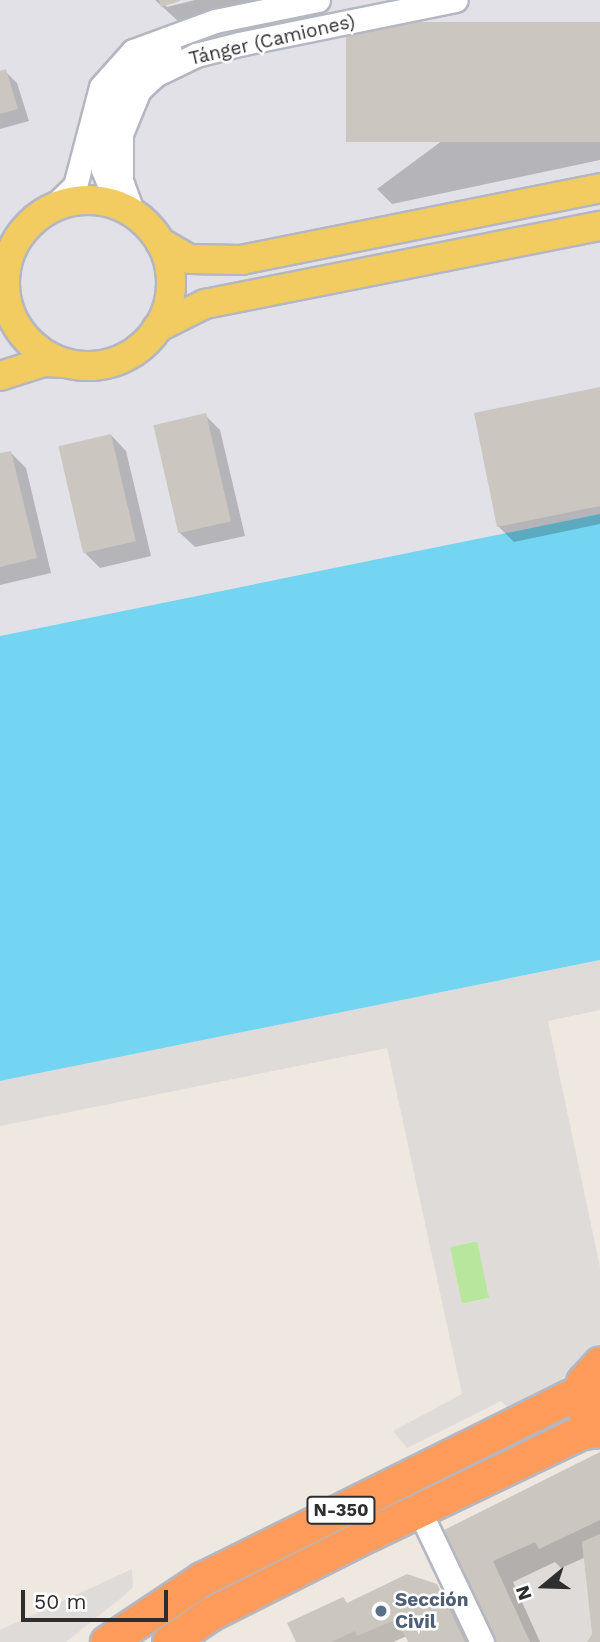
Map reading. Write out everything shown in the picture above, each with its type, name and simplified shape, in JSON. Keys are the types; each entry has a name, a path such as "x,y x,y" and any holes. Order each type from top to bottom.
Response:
{"highway":[{"name":"N-350","path":"600,1363 588,1373 581,1391 584,1410 600,1429"},
{"name":"N-350","path":"107,1642 202,1579 581,1391"},
{"name":"N-350","path":"169,1642 210,1614 419,1510 582,1432 600,1429"}],"main road":[{"path":"64,363 27,340 4,309 6,274 16,243 36,217 54,206 92,198 125,208 160,242 190,259 241,260 600,188"},
{"path":"0,376 44,362 110,364 136,350 157,328 205,304 600,226"},
{"path":"157,328 171,285 160,242"}],"street":[{"path":"54,206 75,186 101,87 133,51 215,21 318,0"},
{"path":"125,208 103,170 106,131 116,97 142,65 169,50 236,30 383,0"},
{"name":"Tánger (Camiones)","path":"125,208 121,180 121,134 139,90 155,75 196,55 239,44 456,0"},
{"path":"419,1510 482,1642"}],"shaded area":[{"path":"0,0 600,0 600,514 0,636"},
{"path":"600,960 600,1010 548,1021 600,1267 600,1345 580,1358 556,1387 513,1413 501,1401 407,1448 393,1431 462,1394 387,1048 0,1126 0,1081","holes":["477,1241 489,1298 462,1304 450,1247"]},
{"path":"600,1520 600,1534 582,1542 592,1634 587,1642 530,1642 493,1561 535,1542 539,1549"},
{"path":"132,1569 133,1587 66,1642 0,1642 0,1630"}],"green space":[{"path":"478,1241 490,1298 462,1304 450,1247"}],"water":[{"path":"600,514 600,960 0,1081 0,636"}],"building":[{"path":"159,0 180,0 180,1 161,7"},
{"path":"346,22 600,22 600,142 346,142"},
{"path":"6,69 18,109 0,114 0,71"},
{"path":"600,387 600,506 497,527 474,413"},
{"path":"206,413 231,521 178,533 153,425"},
{"path":"111,434 136,541 83,553 58,446"},
{"path":"11,451 37,558 0,567 0,453"},
{"path":"600,1452 600,1520 539,1549 535,1542 493,1561 530,1642 495,1642 444,1530"},
{"path":"600,1534 600,1642 587,1642 592,1634 582,1542"},
{"name":"Sección Civil","path":"407,1574 437,1584 465,1642 408,1642 397,1619 357,1636 355,1631 331,1642 296,1642 287,1623 343,1597 347,1603"}],"place":[{"name":"Sección Civil","path":"381,1611"}]}
